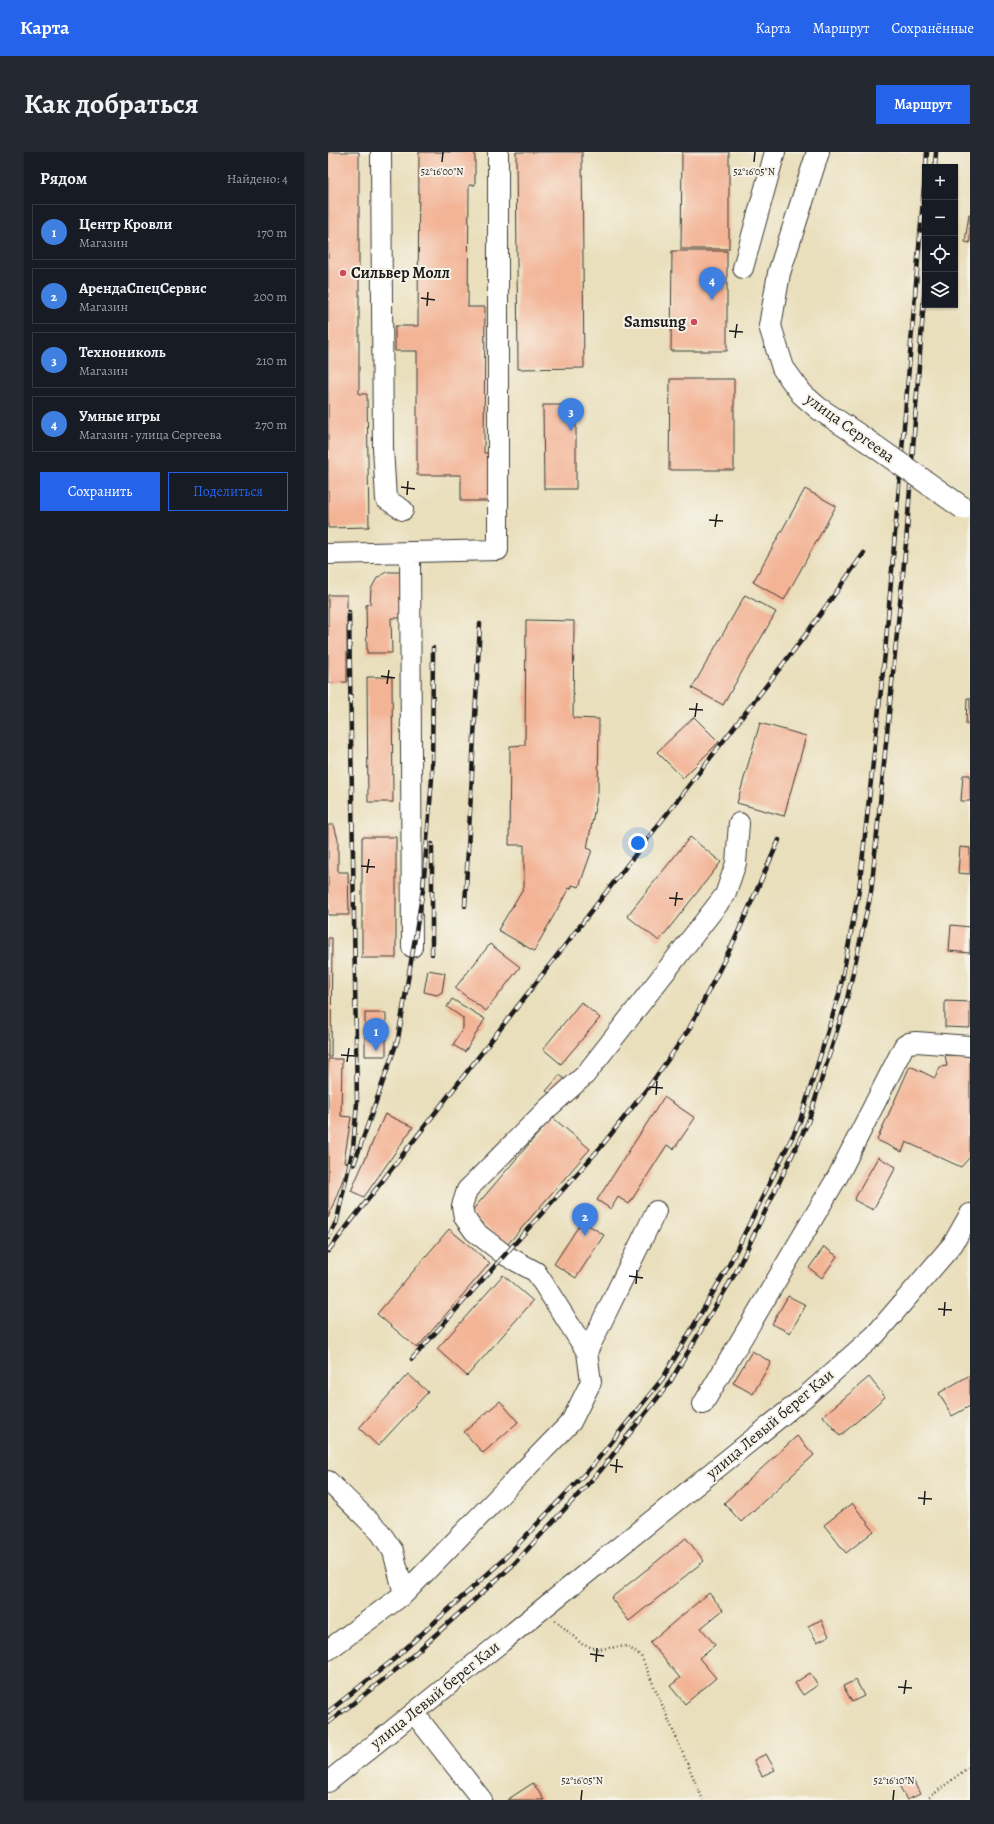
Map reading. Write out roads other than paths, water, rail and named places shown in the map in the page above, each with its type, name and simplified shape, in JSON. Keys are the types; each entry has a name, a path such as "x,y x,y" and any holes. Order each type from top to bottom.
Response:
{"main road":[{"name":"улица Сергеева","path":"818,152 779,273 770,326 783,368 802,394 818,408 966,510"}],"street":[{"path":"381,152 382,448 386,498 403,510"},
{"path":"328,554 498,550 498,152"},
{"path":"743,268 775,152"},
{"path":"410,552 412,947"},
{"path":"328,1650 404,1594 571,1422 591,1382 587,1352 536,1272 505,1255 474,1231 464,1217 462,1206 467,1190 548,1108 585,1074 725,895 736,863 739,823"},
{"path":"703,1404 838,1176 904,1046 909,1042 916,1042 970,1046"},
{"path":"587,1352 656,1211"},
{"name":"улица Левый берег Каи","path":"328,1782 805,1397 875,1334 953,1244 970,1214"},
{"path":"328,1481 380,1532 393,1551 404,1594"},
{"path":"414,1713 482,1800"}],"railway":[{"path":"926,164 927,152"},
{"path":"935,164 936,152"},
{"path":"328,1712 393,1660 503,1560 594,1464 663,1378 728,1267 800,1121 839,995 859,890 885,653 923,200"},
{"path":"328,1723 402,1665 514,1564 600,1471 670,1382 736,1272 808,1122 847,999 871,893 906,543 923,308"},
{"path":"328,1251 804,637 864,553"},
{"path":"336,1224 353,1148 357,1103 349,612"},
{"path":"465,906 480,624"},
{"path":"354,1164 398,1039 423,890 432,778 433,648"},
{"path":"412,1359 600,1148 650,1085 688,1031 735,939 779,840"},
{"path":"432,844 432,954"},
{"path":"328,1238 337,1220"}],"place":[{"name":"Сильвер Молл","path":"343,273"},
{"name":"Умные игры","path":"712,300"},
{"name":"Samsung","path":"694,322"},
{"name":"Технониколь","path":"571,431"},
{"name":"Центр Кровли","path":"376,1051"},
{"name":"АрендаСпецСервис","path":"585,1236"}]}
